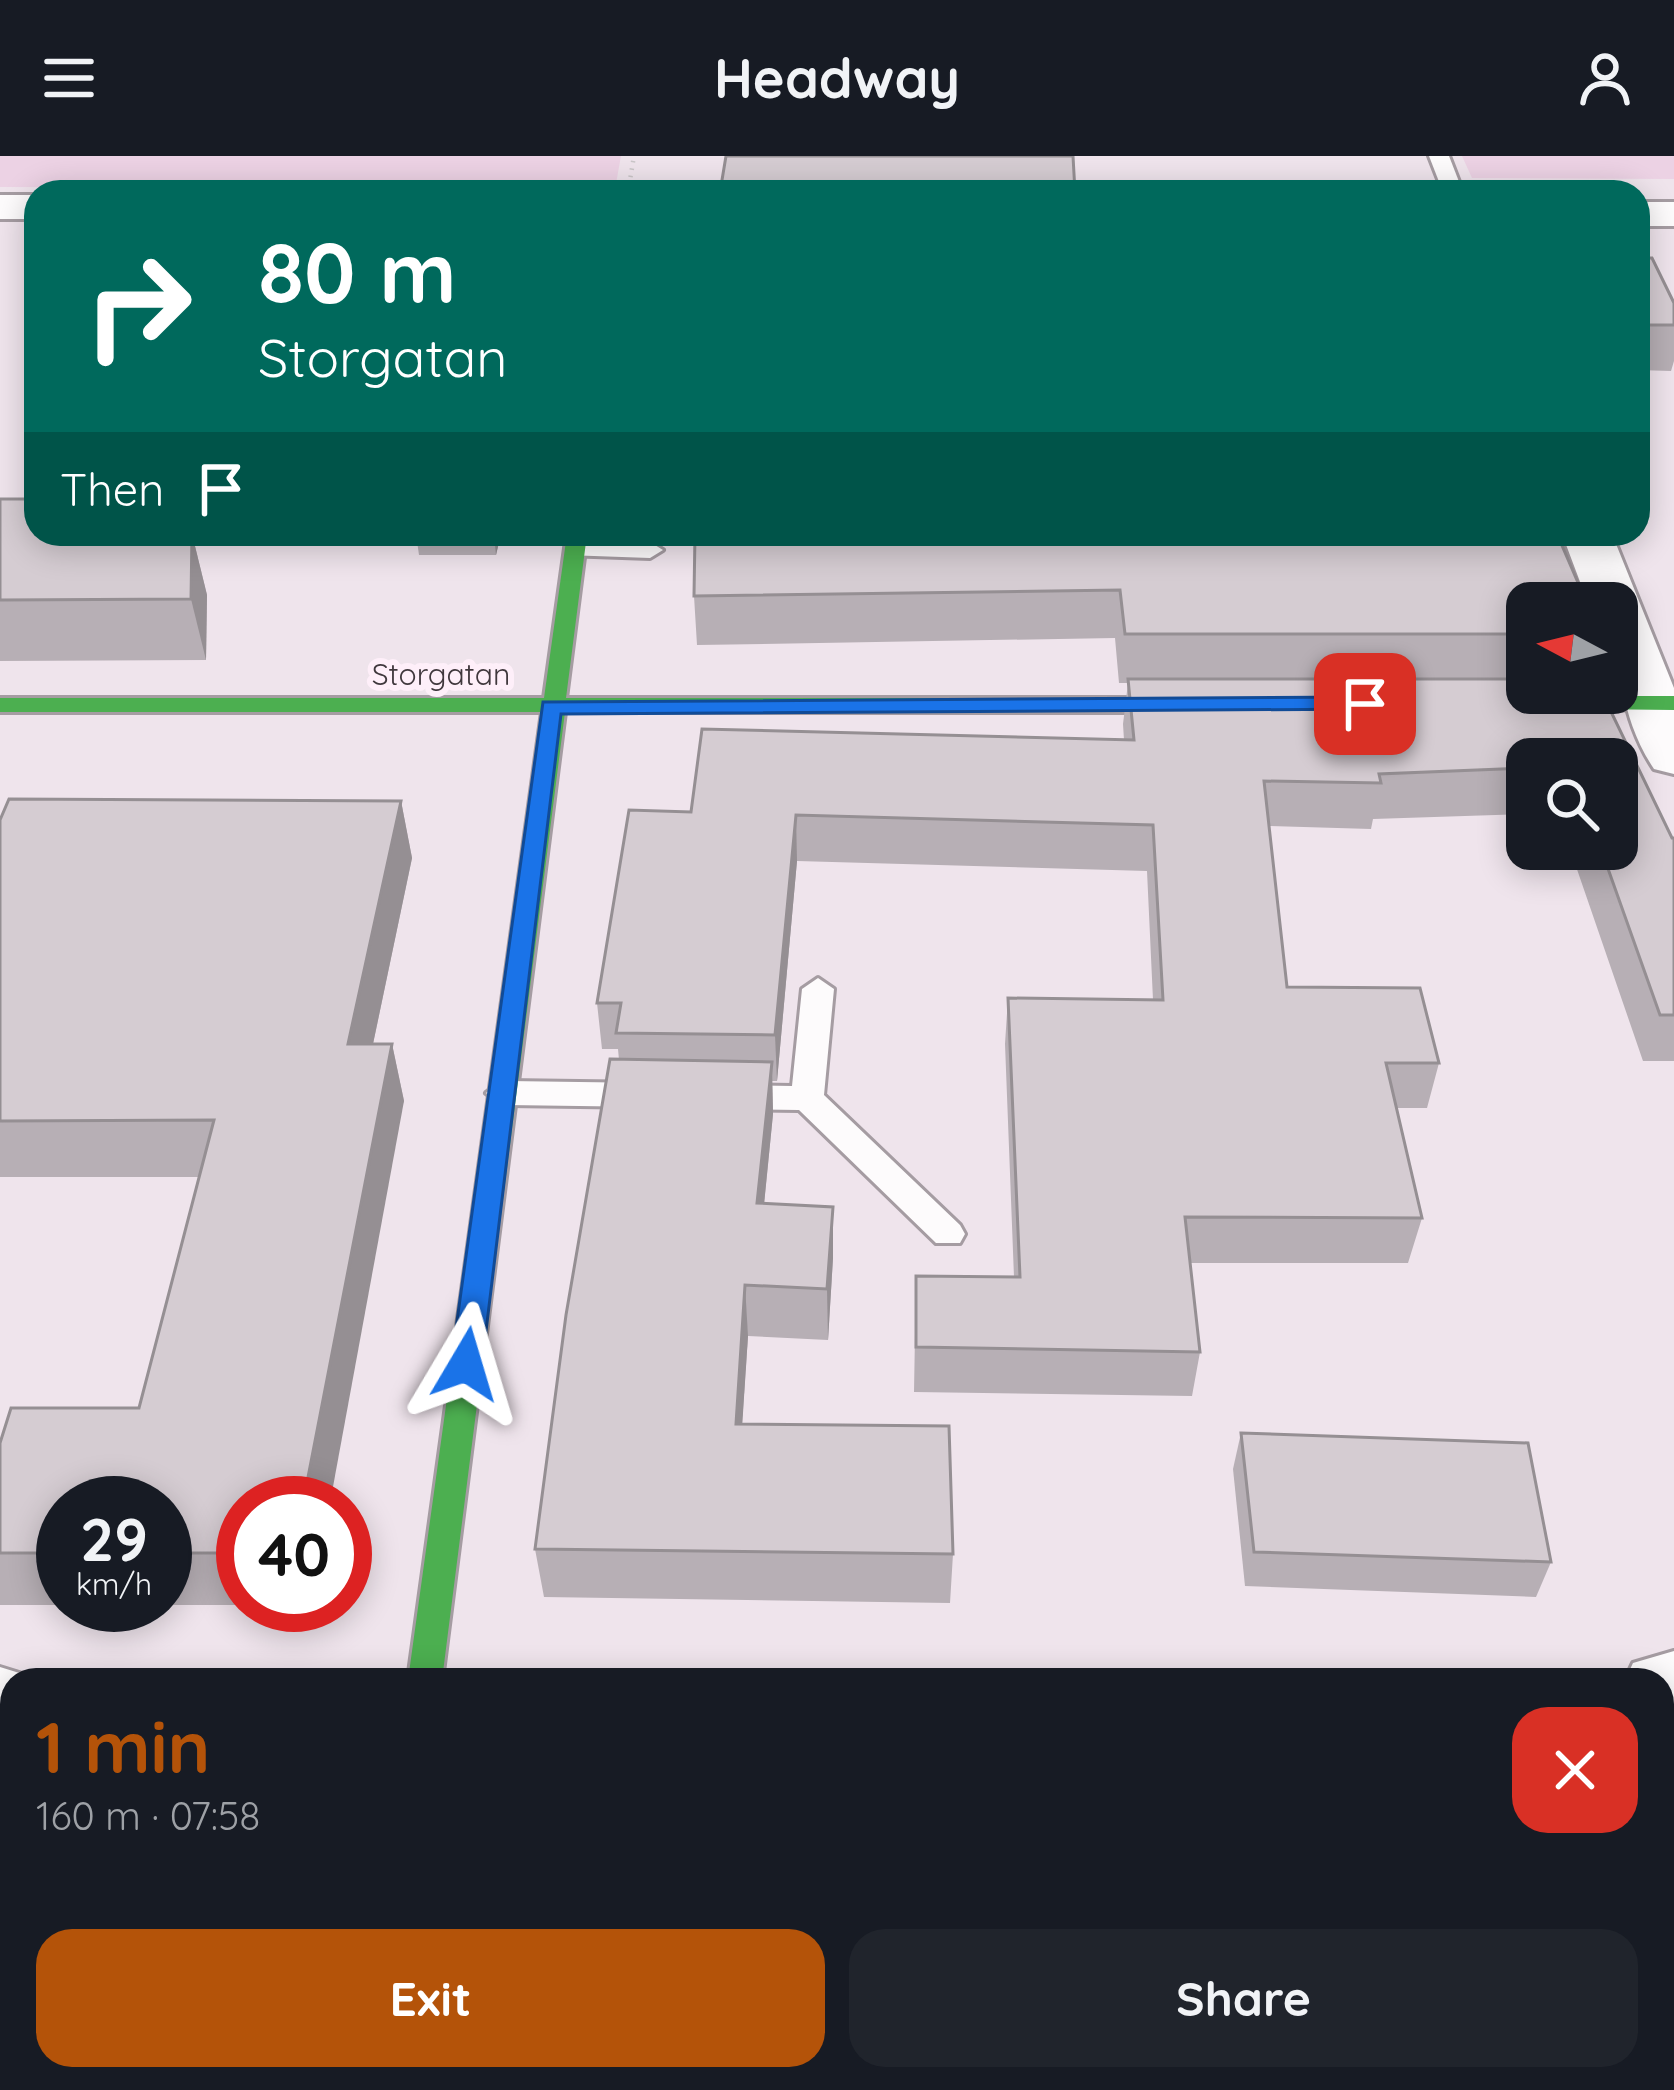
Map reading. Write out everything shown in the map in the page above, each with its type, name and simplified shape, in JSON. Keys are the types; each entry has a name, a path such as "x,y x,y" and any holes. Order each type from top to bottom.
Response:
{"street":[{"path":"427,1668 575,546"},
{"path":"1592,546 1605,582"},
{"path":"1638,652 1664,703 1674,757"},
{"path":"1485,704 1664,703"},
{"name":"Storgatan","path":"0,705 1246,704"}],"lane":[{"path":"613,546 650,550"},
{"path":"807,1098 818,989"},
{"path":"502,1093 807,1098 948,1234"}],"shaded area":[{"path":"0,156 621,156 617,180 24,180 24,187 0,187"},
{"path":"1462,156 1674,156 1674,179 1472,178"}],"building":[{"path":"726,156 1073,156 1074,180 722,180"},
{"path":"1650,258 1674,303 1674,325 1650,325"},
{"path":"0,499 24,499 24,546 192,546 191,599 0,600"},
{"path":"695,546 1562,546 1578,582 1506,582 1506,634 1125,634 1120,590 694,596"},
{"path":"1128,679 1506,679 1506,714 1612,714 1624,738 1506,738 1506,769 1379,774 1381,783 1264,781 1287,987 1420,988 1439,1063 1386,1063 1422,1218 1185,1217 1200,1352 916,1347 916,1276 1020,1277 1008,998 1163,1000 1153,825 796,815 775,1035 616,1033 621,1003 597,1003 629,810 691,812 702,729 1134,740"},
{"path":"1638,768 1674,838 1674,1015 1660,1015 1608,870 1638,870"},
{"path":"9,799 401,801 348,1044 392,1044 308,1476 216,1476 216,1553 192,1553 192,1476 36,1476 36,1553 0,1553 0,1443 11,1408 139,1408 214,1120 0,1121 0,820"},
{"path":"610,1059 772,1062 757,1203 833,1207 827,1289 745,1285 736,1424 949,1426 953,1554 535,1549 566,1315"},
{"path":"1241,1433 1528,1443 1551,1562 1254,1552"}],"traffic: fast":[{"path":"427,1668 575,546"},
{"path":"1638,703 1674,703"},
{"path":"0,705 1214,705"}],"route":[{"path":"466,1364 551,707 1365,704"}]}
